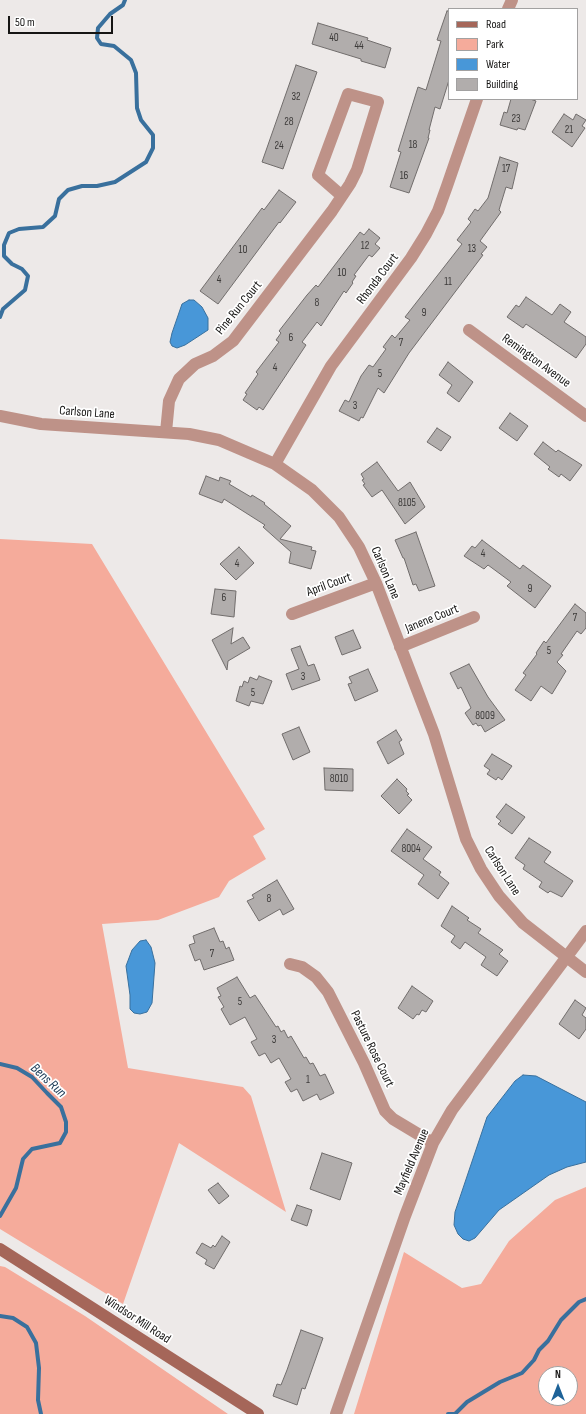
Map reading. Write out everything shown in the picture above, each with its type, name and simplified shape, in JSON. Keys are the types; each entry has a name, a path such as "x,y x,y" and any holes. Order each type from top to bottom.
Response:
{"main road":[{"name":"Windsor Mill Road","path":"0,1249 258,1414"}],"street":[{"name":"Pine Run Court","path":"166,432 169,401 179,379 195,364 213,356 233,342 342,196 357,170 378,102 348,94 318,175 342,196"},
{"name":"Rhonda Court","path":"275,464 331,366 411,258 426,234 445,192 477,100"},
{"name":"Remington Avenue","path":"469,330 586,416"},
{"name":"Carlson Lane","path":"0,416 41,424 189,434 219,440 275,464 312,490 338,517 359,547 376,583 434,734 466,839 481,869 499,896 523,923 566,958 586,972"},
{"name":"April Court","path":"292,614 376,583"},
{"name":"Janene Court","path":"400,647 474,617"},
{"name":"Mayfield Avenue","path":"336,1414 405,1216 433,1143 452,1110 586,932"},
{"name":"Pasture Rose Court","path":"290,964 302,967 316,977 328,992 364,1063 385,1110 393,1119 433,1143"}],"green space":[{"path":"0,539 92,544 265,829 253,836 266,859 229,881 219,897 158,920 102,924 128,1068 243,1087 251,1096 286,1212 179,1143 123,1304 0,1229"},
{"path":"586,1187 586,1414 354,1414 404,1252 462,1288 481,1284 509,1241 555,1200"},
{"path":"0,1266 5,1267 85,1316 228,1414 0,1414"}],"water":[{"path":"189,300 194,300 202,307 208,318 208,330 185,345 177,348 172,346 170,342 172,333 182,304"},
{"path":"146,940 151,947 155,963 152,1003 147,1012 140,1014 134,1013 130,1009 130,995 126,966 132,950 140,941"},
{"path":"523,1075 536,1076 586,1102 586,1162 567,1167 549,1175 499,1210 475,1238 469,1241 463,1239 458,1234 454,1225 455,1212 487,1117 515,1081"}],"building":[{"path":"448,11 448,83 440,109 435,107 429,130 429,138 409,193 390,187 401,152 398,151 418,87 426,90 441,41 437,40"},
{"path":"318,23 368,38 367,40 391,48 385,68 312,44"},
{"path":"296,65 317,72 283,169 262,162"},
{"path":"511,100 536,101 525,130 518,128 517,130 500,125 504,112 507,113"},
{"path":"564,114 573,120 576,114 586,120 582,126 585,128 572,147 552,132"},
{"path":"500,157 518,163 512,189 506,187 499,210 501,212 480,241 487,247 481,254 483,255 409,353 384,393 378,388 363,418 361,417 359,421 339,411 345,400 349,402 361,376 369,365 373,367 386,349 383,347 392,335 395,338 410,320 405,317 462,244 457,240 471,222 468,219 475,209 478,211 488,198"},
{"path":"279,190 296,202 280,223 279,222 218,304 200,291 262,208 264,210"},
{"path":"369,229 380,238 375,244 380,248 372,257 369,255 354,275 356,276 352,282 353,283 346,293 344,291 321,326 317,322 302,342 306,345 263,410 259,407 257,410 243,400 247,394 245,393 258,374 256,372 279,342 276,340 281,333 279,331 307,295 316,285 318,287 360,232 364,235"},
{"path":"526,297 552,315 560,304 571,312 564,322 586,337 586,344 576,358 526,324 523,328 507,317 516,305 519,307"},
{"path":"448,362 473,382 459,402 447,393 452,385 439,375"},
{"path":"510,413 528,426 517,441 499,428"},
{"path":"437,428 451,437 441,451 427,442"},
{"path":"543,442 556,452 558,450 582,465 570,481 561,474 559,477 548,469 550,467 534,454"},
{"path":"377,462 398,491 410,482 425,507 405,524 382,490 372,497 363,485 365,484 362,480 364,479 361,474"},
{"path":"206,476 219,481 220,477 231,481 229,484 251,497 252,495 265,503 264,504 291,526 280,539 312,547 311,550 316,551 311,569 289,563 291,552 263,527 265,525 224,499 222,503 199,494"},
{"path":"416,532 435,586 419,591 416,584 413,585 404,558 395,540"},
{"path":"482,540 520,569 523,565 551,586 535,608 507,586 511,582 488,565 484,569 464,556 472,546 475,548"},
{"path":"239,547 254,563 236,580 220,564"},
{"path":"215,589 236,591 234,617 211,614"},
{"path":"575,604 586,613 586,628 581,634 577,631 561,654 563,655 557,662 566,671 552,694 541,686 531,701 515,690 526,675 523,673 537,654 536,653 544,641 546,643"},
{"path":"233,628 231,644 243,637 250,648 228,661 227,670 212,640"},
{"path":"353,630 361,648 342,655 335,637"},
{"path":"300,646 308,666 314,664 320,680 292,690 286,674 299,669 291,649"},
{"path":"469,664 488,697 505,720 485,732 481,725 478,726 476,723 473,725 465,713 471,708 461,687 458,689 450,673"},
{"path":"368,669 378,691 355,701 348,684 352,683 349,677"},
{"path":"259,676 272,681 263,704 251,701 249,706 236,701 240,686 242,687 244,681 248,683 250,677 257,680"},
{"path":"299,727 310,752 293,760 282,734"},
{"path":"396,730 402,740 399,742 404,754 388,764 377,742"},
{"path":"492,754 512,766 502,780 498,777 496,780 487,774 490,770 484,766"},
{"path":"324,768 353,769 353,791 325,790"},
{"path":"397,779 407,789 406,791 409,794 407,795 412,800 399,814 381,796"},
{"path":"506,804 525,817 512,834 498,824 501,821 496,817"},
{"path":"407,829 432,847 423,859 441,872 439,875 449,883 438,899 418,884 424,875 391,851"},
{"path":"529,838 551,852 544,862 573,881 562,897 550,891 548,893 539,887 542,882 523,869 525,865 515,858"},
{"path":"277,880 294,909 283,915 280,909 259,921 247,901 254,898 252,895"},
{"path":"452,906 469,918 467,920 481,929 478,933 503,950 499,954 508,961 497,976 481,965 486,957 465,942 460,949 451,942 455,936 441,926"},
{"path":"214,928 220,942 223,941 226,949 229,947 234,960 204,970 200,959 195,961 189,945 195,943 193,936"},
{"path":"237,977 250,998 255,995 276,1027 278,1026 281,1032 284,1030 288,1038 291,1036 304,1058 306,1057 310,1064 313,1063 320,1076 325,1074 334,1093 320,1100 317,1094 303,1101 297,1089 291,1092 285,1082 291,1079 279,1058 271,1063 265,1053 259,1056 251,1042 257,1039 245,1017 230,1025 221,1009 224,1007 218,997 221,996 217,988"},
{"path":"412,986 433,1001 426,1012 422,1010 419,1015 417,1014 413,1019 398,1008"},
{"path":"575,1000 586,1008 582,1015 586,1018 586,1029 579,1039 559,1024"},
{"path":"322,1153 352,1163 340,1200 310,1189"},
{"path":"218,1183 229,1196 219,1204 208,1190"},
{"path":"297,1205 312,1210 307,1226 291,1220"},
{"path":"222,1236 230,1242 214,1269 205,1264 207,1260 196,1253 202,1243 211,1248 213,1245 215,1247"},
{"path":"301,1330 323,1338 305,1389 302,1388 297,1405 273,1396 277,1384 281,1385"}],"waterway":[{"path":"0,317 3,309 25,290 28,276 22,269 12,264 4,256 4,245 9,233 19,229 43,227 55,216 59,199 68,190 82,186 97,186 115,182 146,162 153,148 153,135 141,120 137,108 136,73 131,60 114,46 101,44 97,38 98,28 110,14 123,5 125,0"},
{"name":"Bens Run","path":"0,1064 17,1068 32,1077 61,1107 66,1122 66,1132 60,1143 32,1149 23,1159 16,1188 0,1216"},
{"path":"448,1414 455,1414 467,1402 500,1382 522,1373 534,1360 539,1350 548,1341 561,1320 579,1302 586,1299"},
{"name":"Bens Run","path":"0,1316 13,1318 27,1327 36,1343 39,1368 38,1400 41,1414"}]}
